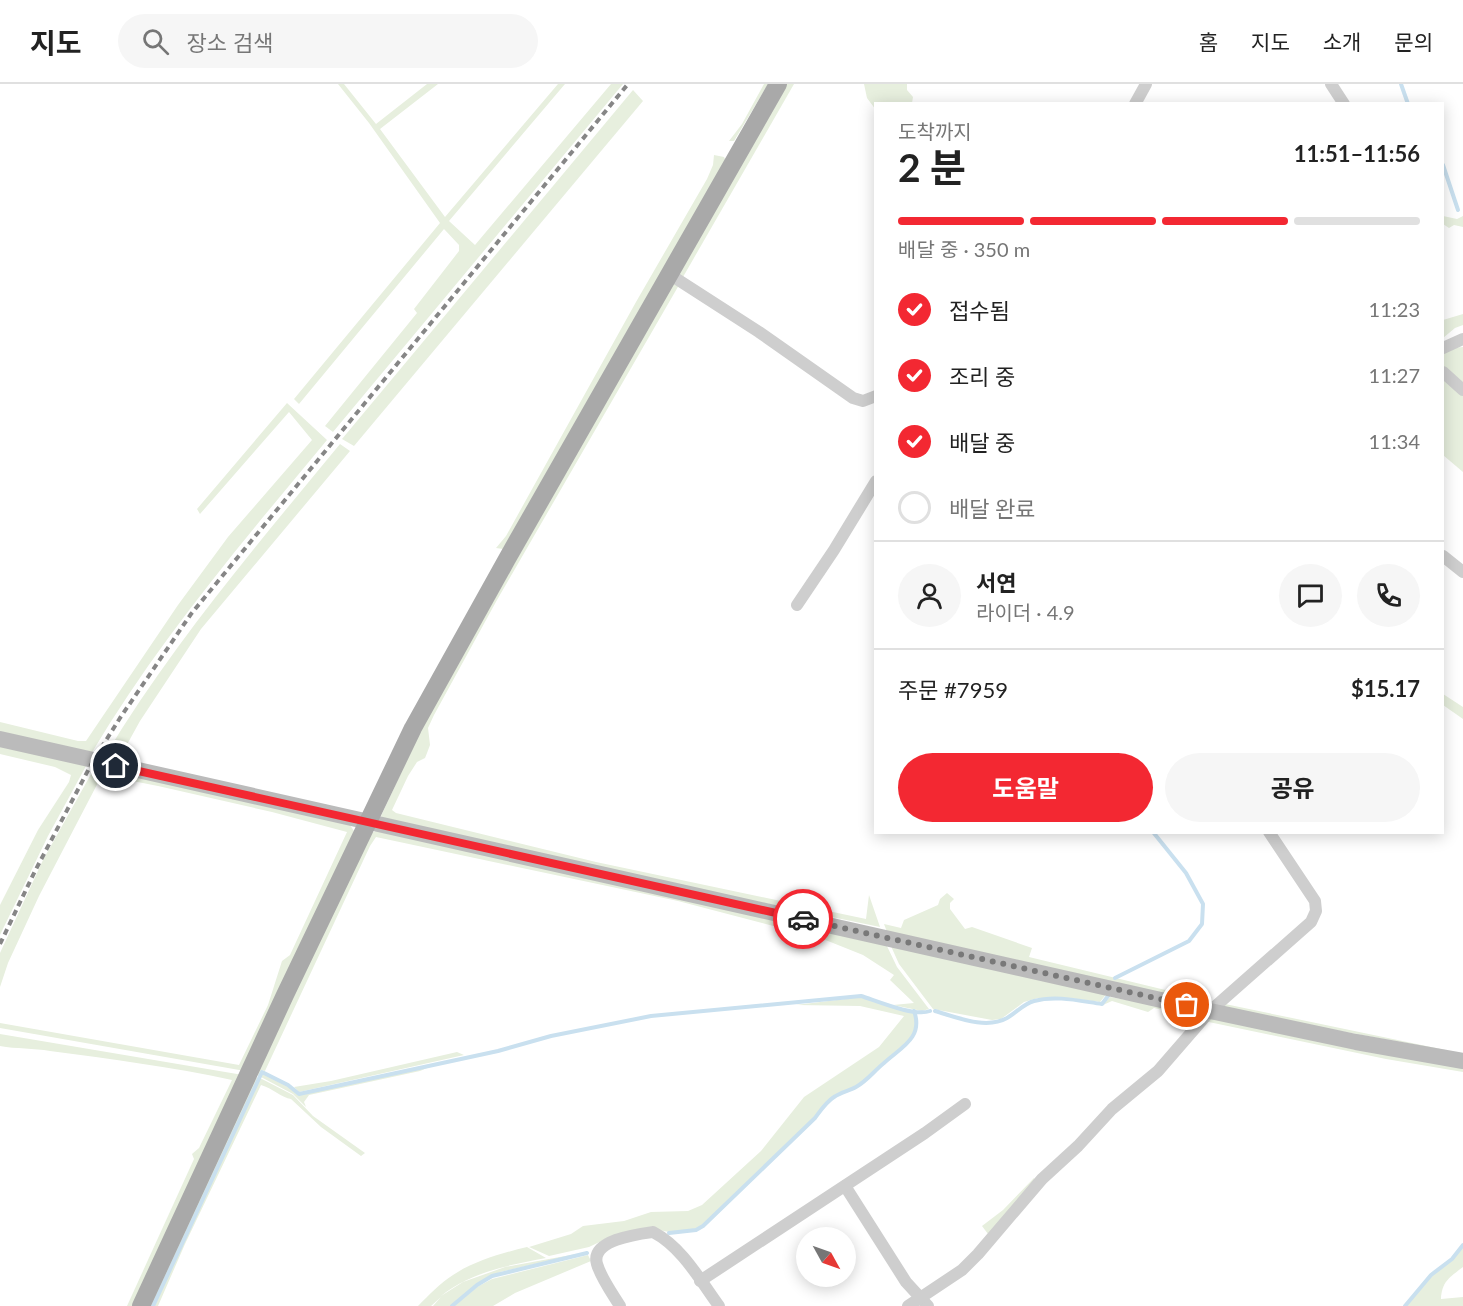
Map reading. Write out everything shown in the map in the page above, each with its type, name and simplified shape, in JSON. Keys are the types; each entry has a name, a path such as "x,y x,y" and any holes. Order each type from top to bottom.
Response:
{"main road":[{"path":"141,1306 285,995 414,728 778,84"},
{"path":"0,739 1210,1011 1356,1042 1463,1061"}],"street":[{"path":"1137,102 1146,84"},
{"path":"1331,84 1343,102"},
{"path":"669,274 759,332 853,398 863,401 874,397"},
{"path":"1444,348 1463,339"},
{"path":"1444,373 1463,390"},
{"path":"797,605 874,484"},
{"path":"1444,557 1463,572"},
{"path":"908,1306 924,1302 962,1270 1042,1179 1078,1146 1112,1109 1164,1065 1210,1011 1311,922 1316,911 1315,901 1270,834"},
{"path":"700,1281 925,1133 965,1104"},
{"path":"845,1186 906,1282 924,1302"},
{"path":"620,1306 596,1262 597,1253 606,1245 619,1239 653,1232 665,1238 678,1251 719,1306"}],"green space":[{"path":"338,84 344,84 376,124 427,84 438,84 380,129 445,217 558,84 565,84 449,221 475,245 611,84 623,84 333,432 325,426 417,313 414,309 459,251 459,245 444,229 299,404 294,399 440,223 369,123"},
{"path":"764,84 768,84 734,141 729,141 742,124"},
{"path":"785,84 794,84 683,277 679,274"},
{"path":"864,84 907,84 907,90 913,97 912,102 874,102 874,107 867,98"},
{"path":"633,90 643,101 354,446 342,439"},
{"path":"714,155 724,157 726,161 503,549 496,548 506,536 707,179 713,165"},
{"path":"1444,216 1457,219 1463,216 1463,227 1454,225 1449,228 1444,225"},
{"path":"675,283 679,285 497,600 434,715 428,728 430,745 425,758 417,762 408,776 392,810 396,813 596,862 866,919 869,895 880,927 663,882 383,819 381,816 423,726 671,285"},
{"path":"1463,314 1463,325 1444,337 1444,320"},
{"path":"1463,347 1463,385 1444,370 1444,353 1451,348"},
{"path":"1444,379 1463,395 1463,472 1444,456"},
{"path":"287,403 327,440 173,631 144,671 91,754 0,732 0,722 86,741 178,605 228,537 312,440 289,412 200,514 197,509"},
{"path":"340,444 350,451 201,629 140,721 119,759 105,756 131,714 187,634"},
{"path":"1444,695 1463,707 1463,719 1444,706"},
{"path":"0,743 86,766 48,836 0,935 0,905 38,830 69,782 71,775 55,767 0,754"},
{"path":"95,767 350,825 354,831 245,1071 0,1028 0,1023 239,1065 268,1005 282,961 290,955 347,832 272,812 102,775 39,896 8,963 0,987 0,953 43,860"},
{"path":"376,831 885,942 897,967 929,1009 922,1011 893,1005 914,1003 890,980 894,975 863,955 823,939 678,901 376,837 265,1071 262,1070 259,1076 254,1074 371,833"},
{"path":"947,893 954,899 950,903 950,909 965,929 972,927 1032,948 1029,957 1215,1002 1209,1007 887,932 884,924 901,928 904,920 938,905 940,899"},
{"path":"890,944 1108,992 1100,1002 1069,998 1038,998 1024,1002 1001,1019 992,1020 933,1009 899,964"},
{"path":"861,997 893,1008 913,1011 917,1020 913,1035 904,1048 864,1081 834,1096 702,1226 696,1230 669,1232 654,1229 608,1238 589,1247 549,1256 529,1247 571,1234 583,1226 624,1221 651,1212 688,1211 702,1205 761,1151 804,1097 879,1047 904,1016 860,1006 796,1005"},
{"path":"1110,997 1204,1014 1189,1030 1194,1017 1154,1008 1148,1012 1112,1001 1103,1005"},
{"path":"1225,1004 1455,1052 1219,1009"},
{"path":"1208,1016 1463,1066 1463,1072 1386,1059 1204,1021"},
{"path":"0,1034 243,1075 137,1306 127,1306 194,1159 192,1154 199,1148 232,1080 119,1060 0,1046"},
{"path":"457,1052 464,1055 299,1092 294,1087 331,1081"},
{"path":"439,1063 420,1071 309,1095 304,1102 306,1107 293,1094 261,1077 262,1073 288,1086 299,1095"},
{"path":"253,1077 258,1078 152,1306 144,1306"},
{"path":"260,1078 293,1095 313,1116 365,1153 361,1156 321,1127 291,1099 261,1085 158,1306 154,1306 176,1256"},
{"path":"1034,1178 1036,1181 988,1234 982,1226 1003,1210"},
{"path":"1463,1246 1463,1267 1445,1284 1441,1299 1463,1297 1463,1306 1406,1306 1432,1276 1452,1260"},
{"path":"527,1247 546,1258 504,1267 464,1282 505,1267 587,1252 500,1272 474,1286 451,1306 433,1306 441,1297 431,1306 418,1306 435,1289 461,1270"},
{"path":"588,1255 591,1261 515,1293 493,1306 454,1306 477,1287 492,1279"}],"waterway":[{"path":"1401,84 1407,102"},
{"path":"1444,168 1458,210"},
{"path":"1115,978 1189,941 1202,924 1203,904 1186,873 1155,834"},
{"path":"153,1306 262,1072 288,1085 299,1094 498,1051 551,1036 651,1016 861,996 905,1010 930,1011"},
{"path":"935,1011 961,1019 990,1023 1007,1018 1026,1004 1042,999 1077,1000 1102,1004 1108,996"},
{"path":"669,1233 696,1230 703,1226 815,1118 828,1101 860,1085 903,1047 916,1028 914,1011"},
{"path":"1405,1306 1431,1275 1452,1259 1463,1245"},
{"path":"452,1306 492,1276 587,1253"}],"railway":[{"path":"0,944 35,871 93,761 191,614 628,84"}],"way so far":[{"path":"803,919 1187,1005"}],"route":[{"path":"116,766 803,919"}]}
